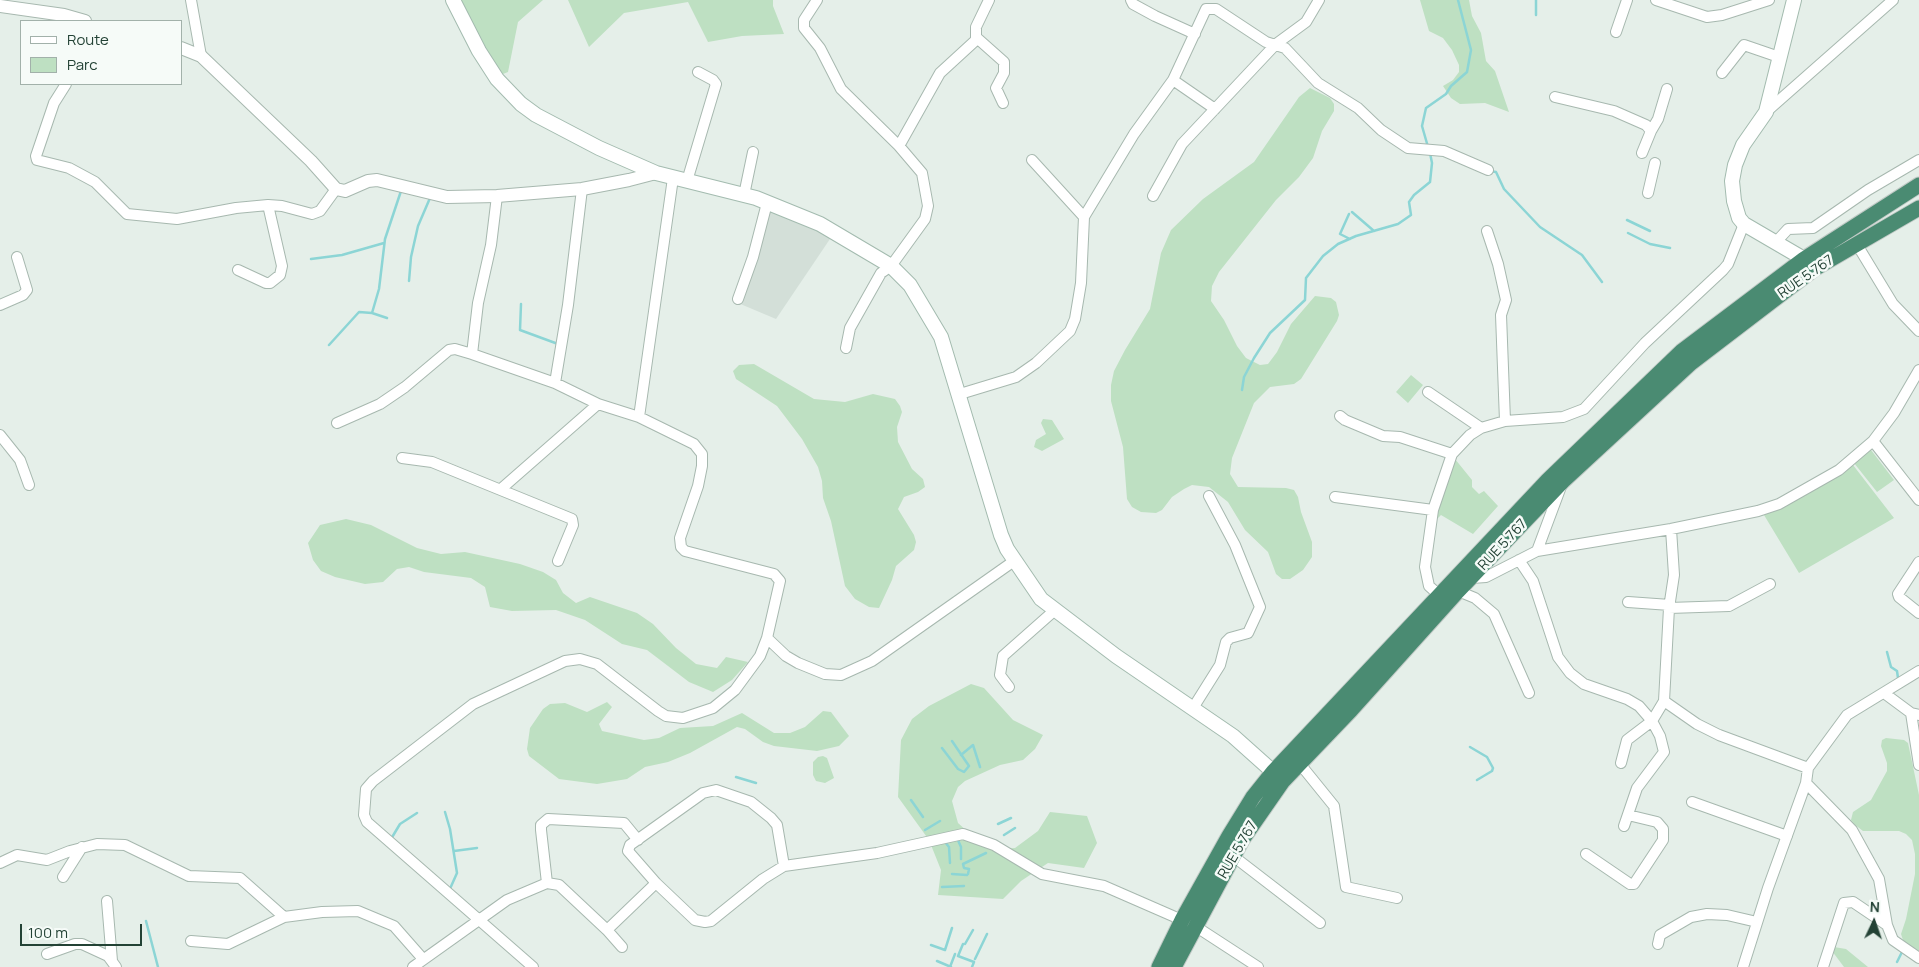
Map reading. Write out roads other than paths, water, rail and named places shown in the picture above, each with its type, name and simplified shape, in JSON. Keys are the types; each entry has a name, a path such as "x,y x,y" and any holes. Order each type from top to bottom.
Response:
{"highway":[{"path":"1159,967 1188,923 1234,828 1253,797 1278,776 1438,594 1548,480 1682,351 1756,293 1809,264 1919,185"},
{"name":"RUE 5.767","path":"1174,967 1188,923 1233,856 1278,776 1300,764 1458,591 1563,481 1691,363 1809,264 1856,243 1919,208"}],"main road":[{"path":"453,0 479,51 497,79 527,109 599,148 656,173 744,195 820,224 891,266 910,285 941,337 960,394 1001,535 1014,561 1041,600 1232,736 1278,776"},
{"path":"1794,0 1766,112 1743,146 1735,166 1732,181 1734,200 1739,218 1744,224 1809,264"}],"street":[{"path":"191,0 202,56"},
{"path":"817,0 804,20 804,28 820,48 841,89 899,146 924,177 928,206 924,219 891,266 881,273 853,321 846,348"},
{"path":"988,0 976,27 977,38 1004,62 1004,73 996,88 1003,103"},
{"path":"1130,0 1133,4 1155,16 1195,34"},
{"path":"1153,196 1178,149 1276,44 1306,22 1319,0"},
{"path":"1616,32 1627,0"},
{"path":"1656,0 1676,4 1707,17 1722,16 1769,0"},
{"path":"1766,112 1893,0"},
{"path":"0,6 81,20"},
{"path":"960,394 1016,377 1036,363 1070,331 1075,319 1081,283 1084,217 1134,134 1173,80 1204,12 1211,8 1266,42 1284,48 1318,83 1358,108 1381,130 1408,148 1439,150 1488,170"},
{"path":"899,146 943,69 977,38"},
{"path":"1722,73 1744,45 1780,57"},
{"path":"182,48 202,56 269,123 311,161 336,189 345,191 368,181 377,180 448,197 497,196 582,189 656,173"},
{"path":"639,417 680,179 716,84 713,80 698,72"},
{"path":"1173,80 1215,109"},
{"path":"65,85 54,103 36,156 37,160 69,168 94,182 127,214 177,219 236,208 268,205 316,213 336,189"},
{"path":"1642,153 1658,119 1667,89"},
{"path":"1555,97 1614,111 1646,125 1651,131"},
{"path":"744,195 753,152"},
{"path":"1032,160 1084,217"},
{"path":"1776,242 1788,229 1813,228 1868,190 1919,160"},
{"path":"1648,193 1654,163"},
{"path":"554,383 568,305 582,189"},
{"path":"472,354 478,303 491,245 497,196"},
{"path":"738,300 753,257 767,203"},
{"path":"238,270 266,284 280,275 282,266 268,205"},
{"path":"1438,594 1429,586 1425,572 1433,510 1452,454 1470,435 1481,428 1505,420 1563,417 1584,409 1645,343 1723,270 1728,264 1744,224"},
{"path":"1487,231 1498,264 1506,300 1501,315 1505,420"},
{"path":"1856,243 1893,304 1919,331"},
{"path":"0,305 23,295 27,290 17,258"},
{"path":"337,423 380,404 405,387 449,350 455,348 554,383 598,404 639,417 694,444 702,454 702,466 698,486 680,538 681,547 685,551 778,577 780,585 767,638 754,666 730,695 713,708 683,718 666,716 597,664 580,659 565,661 473,704 369,784 364,801 364,815 367,822 533,967"},
{"path":"1472,578 1486,577 1537,551 1671,529 1774,506 1839,470 1873,441 1894,413 1919,370"},
{"path":"1428,392 1481,428"},
{"path":"501,489 598,404"},
{"path":"1340,416 1345,420 1384,436 1400,437 1452,454"},
{"path":"0,435 20,460 29,485"},
{"path":"1873,441 1919,500"},
{"path":"402,458 432,462 572,519 573,525 558,562"},
{"path":"1537,551 1563,481"},
{"path":"1193,708 1220,666 1226,642 1230,638 1248,633 1260,607 1235,546 1209,496"},
{"path":"1335,497 1433,510"},
{"path":"1621,763 1627,740 1652,722 1664,701 1670,606 1674,575 1671,529"},
{"path":"1519,560 1533,581 1558,657 1570,673 1584,684 1627,699 1639,706 1660,736 1664,752 1637,788 1624,826"},
{"path":"767,638 786,656 798,663 824,674 841,675 872,661 1014,561"},
{"path":"1919,562 1898,594 1899,597 1919,613"},
{"path":"1628,602 1670,606 1729,606 1770,584"},
{"path":"1458,591 1475,598 1494,614 1529,693"},
{"path":"1010,687 1000,675 1003,656 1055,610"},
{"path":"1743,967 1806,783 1808,768 1847,714 1919,671"},
{"path":"1884,693 1915,714 1919,765"},
{"path":"1664,701 1697,724 1719,735 1808,768"},
{"path":"1300,764 1334,806 1346,887 1397,898"},
{"path":"1806,783 1852,830 1878,879 1887,925 1895,943 1919,958"},
{"path":"784,866 777,825 751,802 722,791 703,793 630,845 629,854 695,920 705,922 711,921 763,879 784,866 876,853 963,834 994,845 1042,874 1104,886 1188,923 1258,967"},
{"path":"1692,802 1788,836"},
{"path":"1586,854 1630,884 1634,884 1663,840 1663,829 1657,822 1628,815"},
{"path":"547,883 541,825 548,819 624,823 638,840"},
{"path":"0,863 17,855 47,860 82,847 105,844 125,845 189,876 240,878 284,917"},
{"path":"63,877 82,847"},
{"path":"1233,856 1320,923"},
{"path":"413,967 515,895 547,883 559,885 622,946"},
{"path":"607,930 656,883"},
{"path":"107,901 114,964"},
{"path":"1823,967 1844,903 1853,902 1887,925"},
{"path":"191,941 228,944 284,917 322,912 363,912 394,926 423,959"},
{"path":"1658,944 1660,935 1691,917 1707,914 1727,915 1757,922"},
{"path":"46,954 75,944 82,944 114,964"}],"waterway":[{"path":"1428,147 1422,126 1426,108 1446,94 1451,86 1467,72 1471,50 1458,0"},
{"path":"1536,0 1536,15"},
{"path":"1242,390 1244,377 1270,333 1305,300 1306,278 1323,256 1338,244 1356,236 1398,224 1411,215 1409,202 1414,195 1430,182 1432,163 1430,153"},
{"path":"1490,171 1496,172 1504,189 1540,227 1582,255 1602,282"},
{"path":"372,313 379,289 385,239 401,191"},
{"path":"409,281 411,257 418,226 430,198"},
{"path":"1352,212 1374,231"},
{"path":"1349,214 1340,234 1350,239"},
{"path":"1627,220 1650,231"},
{"path":"1628,233 1650,244 1670,248"},
{"path":"311,259 342,255 384,243"},
{"path":"521,304 520,330 558,344"},
{"path":"329,345 359,312 372,313 387,318"},
{"path":"1887,652 1891,667 1897,671 1898,678"},
{"path":"942,748 958,769 964,772 969,766 952,741"},
{"path":"961,755 973,745 980,767"},
{"path":"1470,747 1487,757 1493,768 1492,771 1477,780"},
{"path":"736,777 756,783"},
{"path":"911,800 923,817"},
{"path":"445,812 450,829 457,873 449,891"},
{"path":"391,839 400,824 417,813"},
{"path":"998,824 1011,818"},
{"path":"925,830 940,821"},
{"path":"1004,835 1015,828"},
{"path":"957,838 961,847 961,859"},
{"path":"945,842 949,847 950,863"},
{"path":"454,851 477,848"},
{"path":"968,874 969,869 964,868 963,864 986,853"},
{"path":"952,874 967,875"},
{"path":"942,887 964,886"},
{"path":"146,921 158,967"},
{"path":"931,945 945,950 952,928"},
{"path":"965,944 973,930"},
{"path":"975,959 987,934"},
{"path":"963,944 958,956 974,962 972,967"},
{"path":"1897,962 1903,950"},
{"path":"950,967 955,954"},
{"path":"937,961 951,967"}]}
